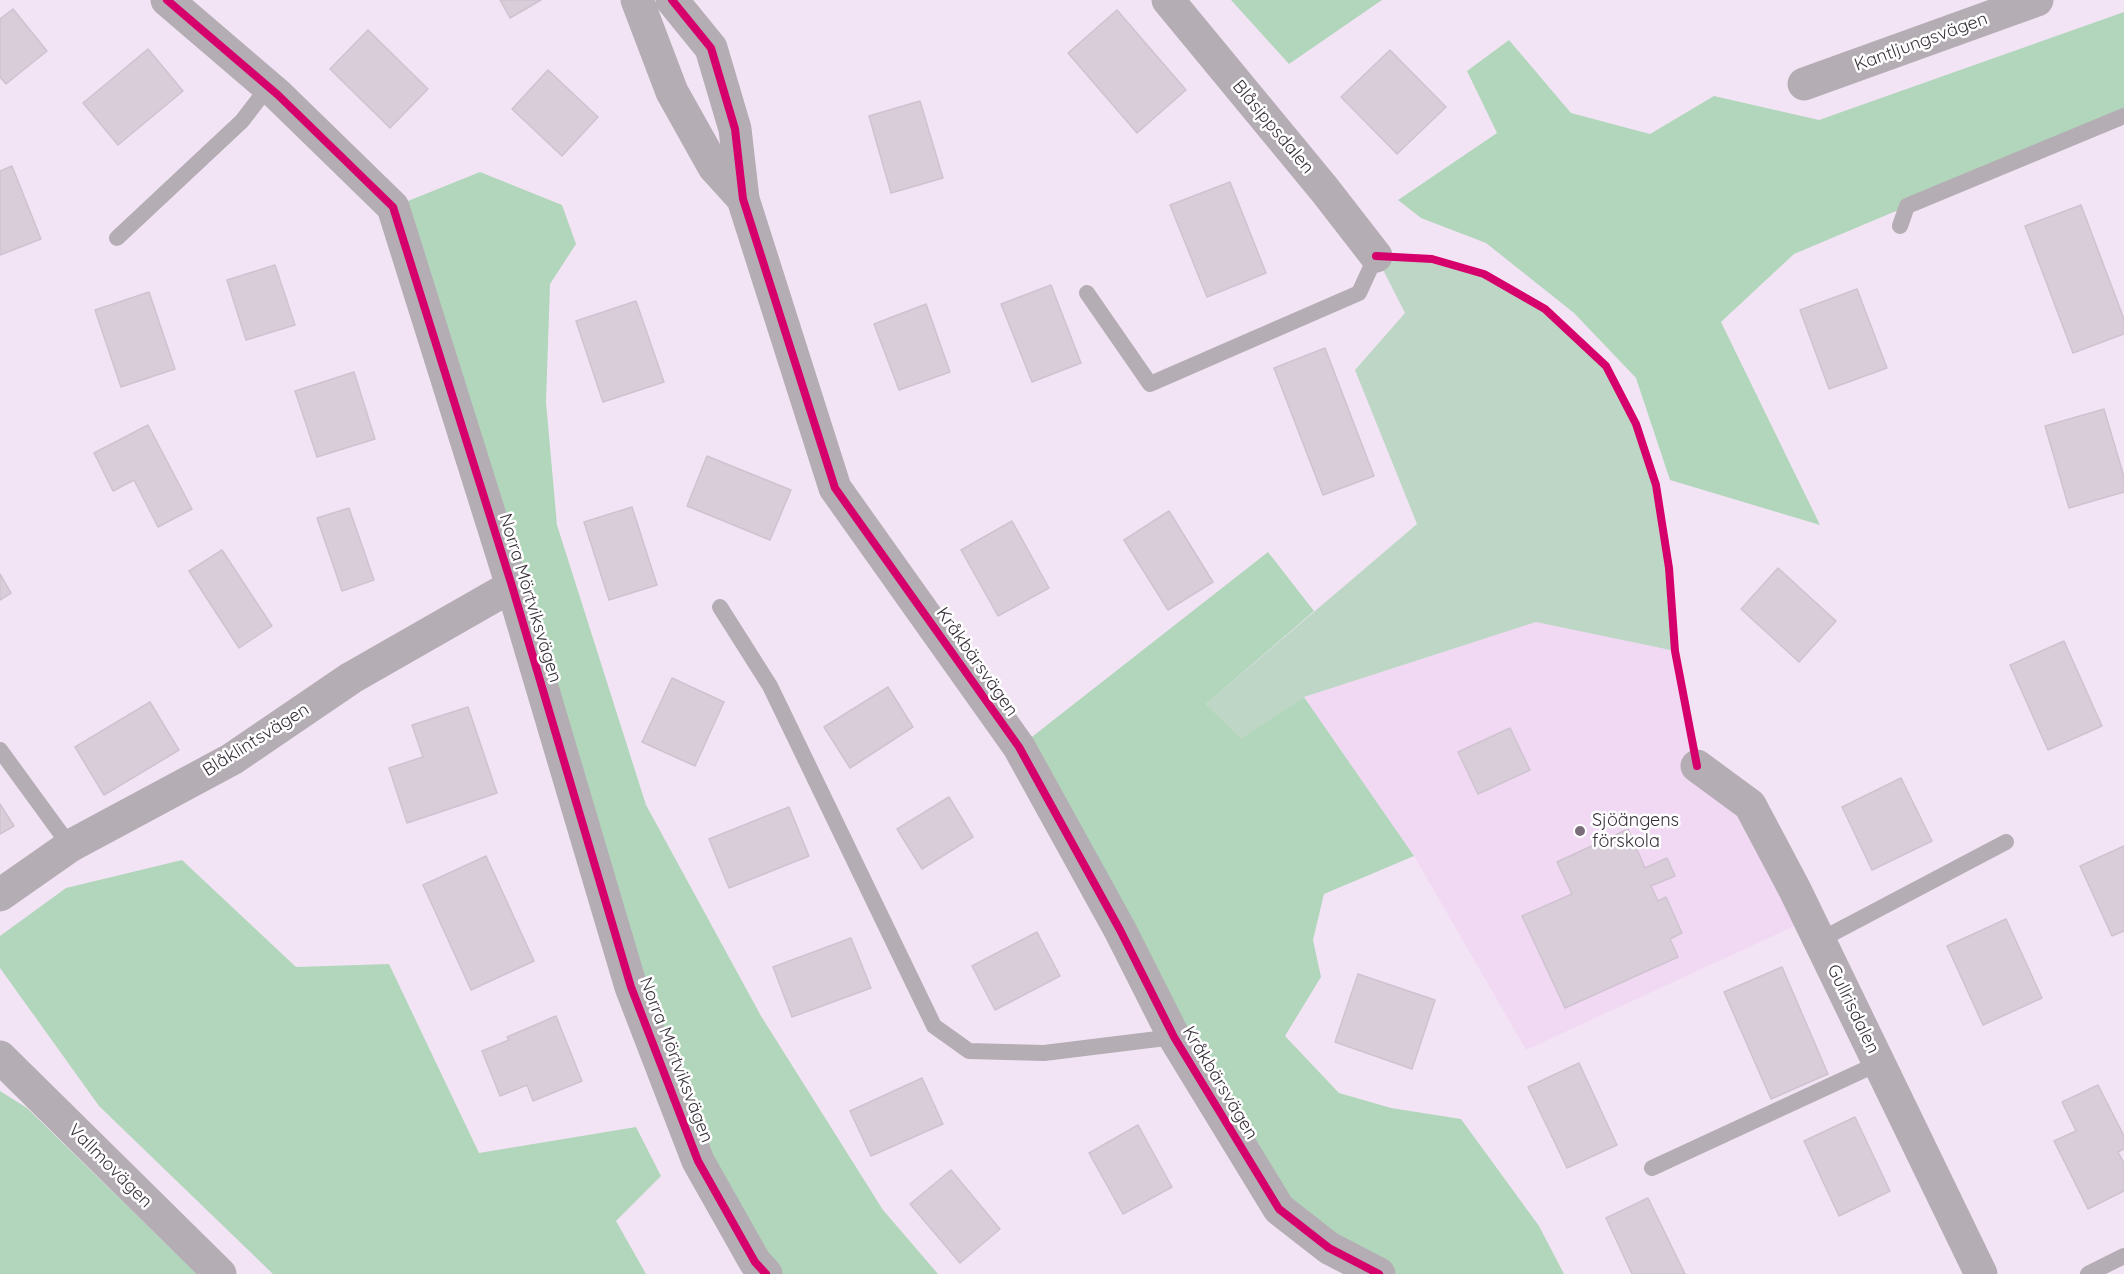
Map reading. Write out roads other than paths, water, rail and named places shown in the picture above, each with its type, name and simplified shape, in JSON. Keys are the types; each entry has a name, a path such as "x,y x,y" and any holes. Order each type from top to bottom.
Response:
{"street":[{"name":"Norra Mörtviksvägen","path":"167,0 268,87 393,207 512,586 631,987 698,1161 755,1262 766,1274"},
{"name":"Kråkbärsvägen","path":"637,0 672,92 714,167 743,199"},
{"name":"Kråkbärsvägen","path":"672,0 711,48 735,129 743,199 836,488 1019,747 1120,930 1174,1037 1279,1209 1329,1248 1379,1274"},
{"name":"Blåsippsdalen","path":"1168,0 1324,189 1376,256"},
{"name":"Kantljungsvägen","path":"1804,84 2037,0"},
{"name":"Blåklintsvägen","path":"0,896 70,846 232,759 351,678 512,586"},
{"name":"Gullrisdalen","path":"1697,766 1750,805 1796,890 1982,1274"},
{"name":"Vallmovägen","path":"0,1057 220,1274"}],"lane":[{"path":"117,238 242,121 268,87"},
{"path":"1900,226 1907,206 2124,116"},
{"path":"1087,293 1150,384 1359,293 1376,256"},
{"name":"Kråkbärsvägen","path":"720,607 770,686 934,1026 969,1051 1044,1053 1174,1037"},
{"path":"0,750 70,846"},
{"path":"1820,940 2006,842"},
{"path":"1652,1168 1879,1063"},
{"path":"2088,1274 2124,1256"}],"place":[{"name":"Sjöängens förskola","path":"1580,831"}]}
